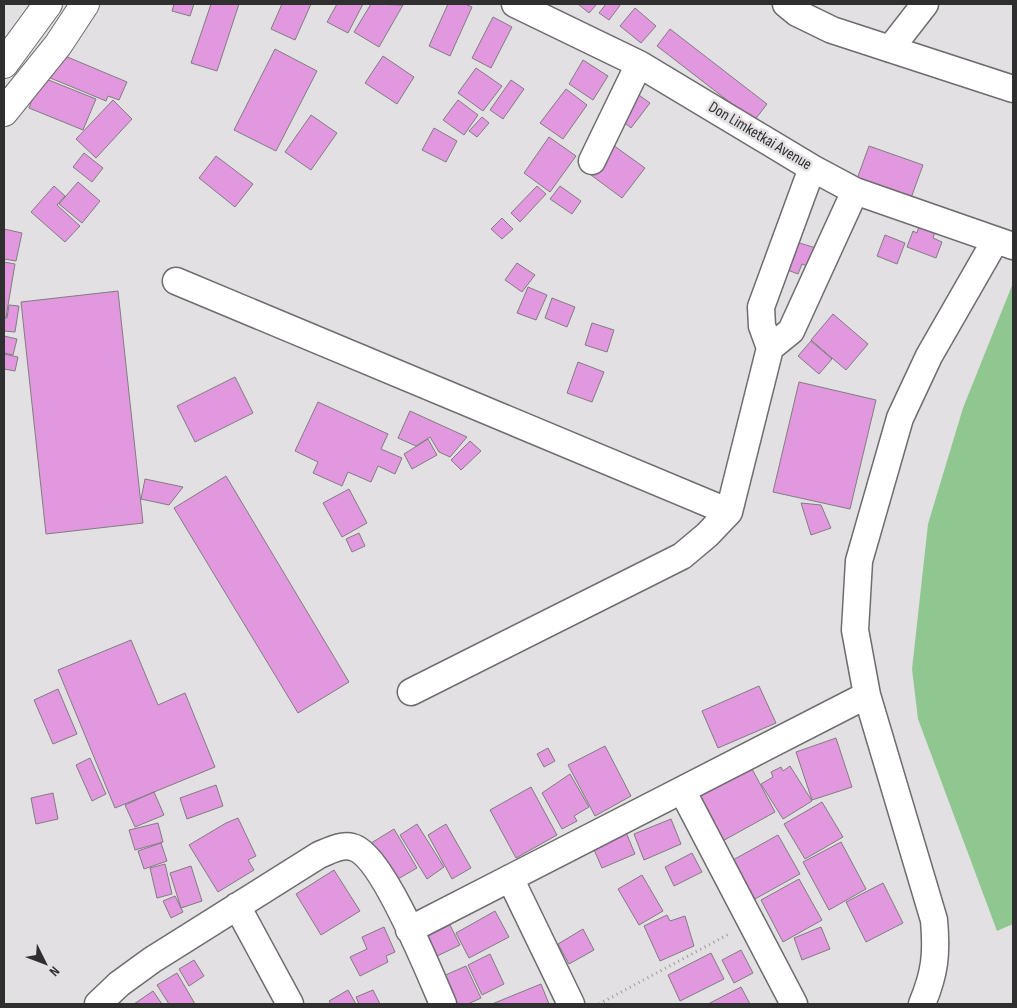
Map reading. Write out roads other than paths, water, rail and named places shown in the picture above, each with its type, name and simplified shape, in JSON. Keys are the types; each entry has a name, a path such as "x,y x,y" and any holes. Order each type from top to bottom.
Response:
{"main road":[{"path":"4,64 48,4"},
{"path":"4,112 58,45 85,4"}],"street":[{"name":"Don Limketkai Avenue","path":"515,4 639,64 812,168 854,191 1004,243"},
{"path":"786,4 797,13 832,30 1013,89"},
{"path":"890,49 925,4"},
{"path":"592,160 639,64"},
{"path":"410,692 682,556 706,536 728,512 770,348 762,326 761,306 812,168"},
{"path":"770,348 791,331 854,191"},
{"path":"922,1004 933,977 937,950 934,920 867,694 855,630 860,561 900,418 929,356 1004,243"},
{"path":"176,281 728,512"},
{"path":"409,930 867,694"},
{"path":"682,790 794,1004"},
{"path":"98,1004 119,984 152,960 237,906 319,855 338,847 352,846 361,851 379,873 409,930 443,1004"},
{"path":"510,878 571,1004"},
{"path":"237,906 290,1004"}]}
